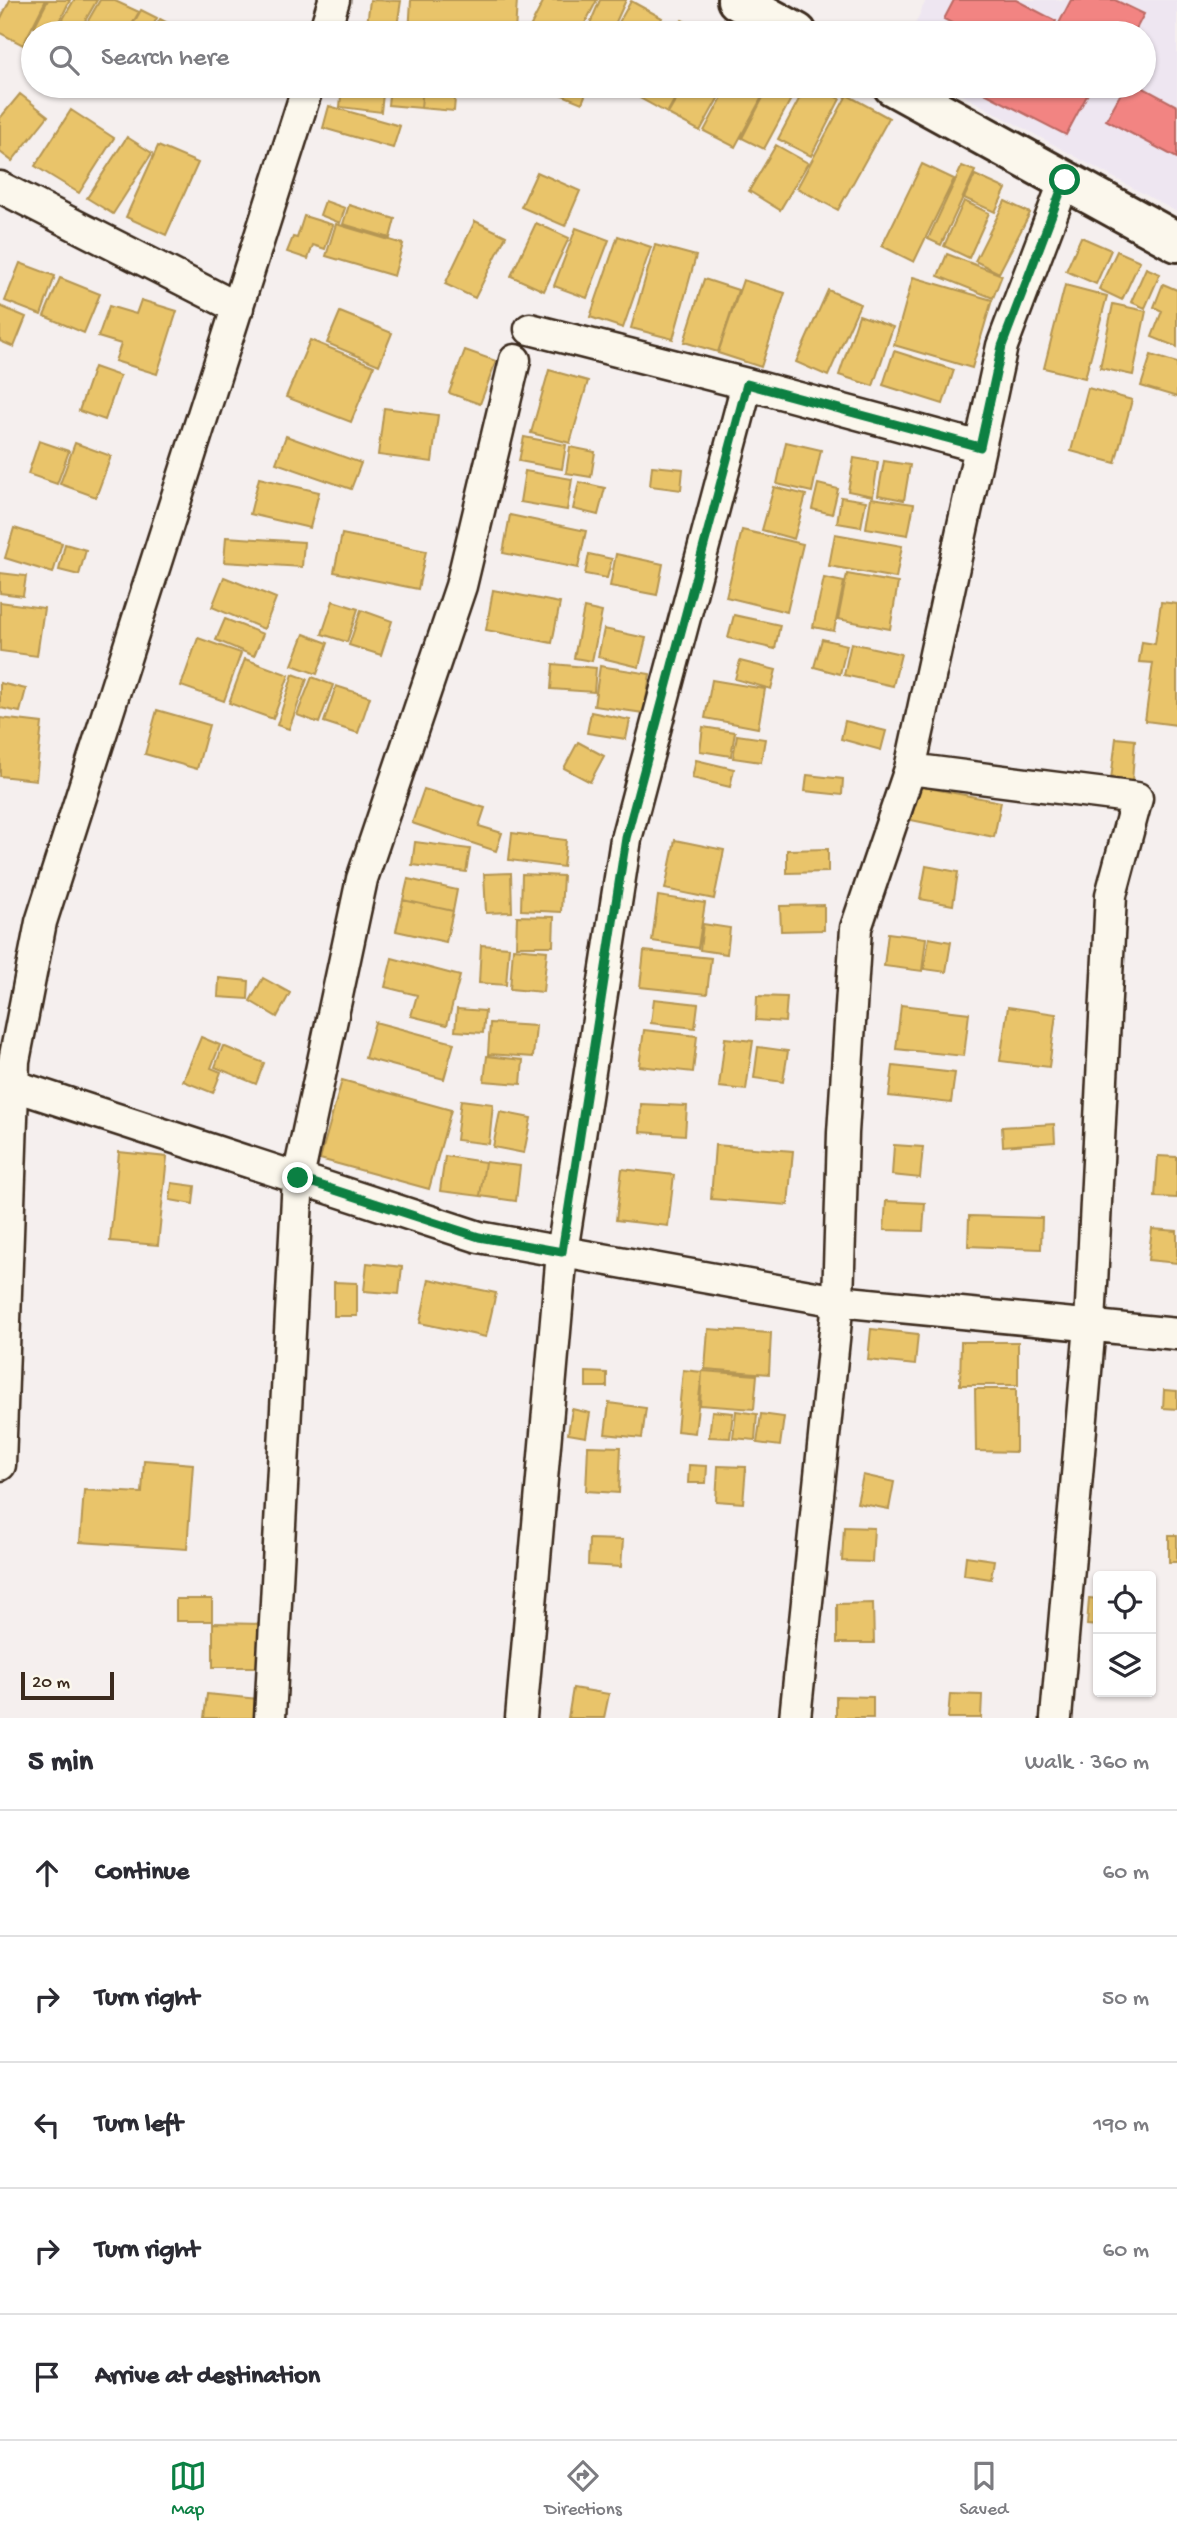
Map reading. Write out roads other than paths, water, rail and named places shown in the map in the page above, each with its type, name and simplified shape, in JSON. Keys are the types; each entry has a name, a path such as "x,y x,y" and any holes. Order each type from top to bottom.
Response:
{"street":[{"path":"328,21 334,0"},
{"path":"737,0 775,21"},
{"path":"0,1465 6,1082 14,1061 41,922 304,98"},
{"path":"915,98 1177,242"},
{"path":"795,1718 838,1301 843,1133 856,928 910,769 1002,346 1065,180"},
{"path":"0,187 238,308"},
{"path":"530,328 980,447"},
{"path":"270,1718 298,1178 362,879 461,586 515,360"},
{"path":"521,1718 562,1252 626,838 747,384"},
{"path":"910,769 1137,798 1111,895 1090,1325 1056,1718"},
{"path":"6,1082 479,1237 838,1301 1177,1334"}]}
